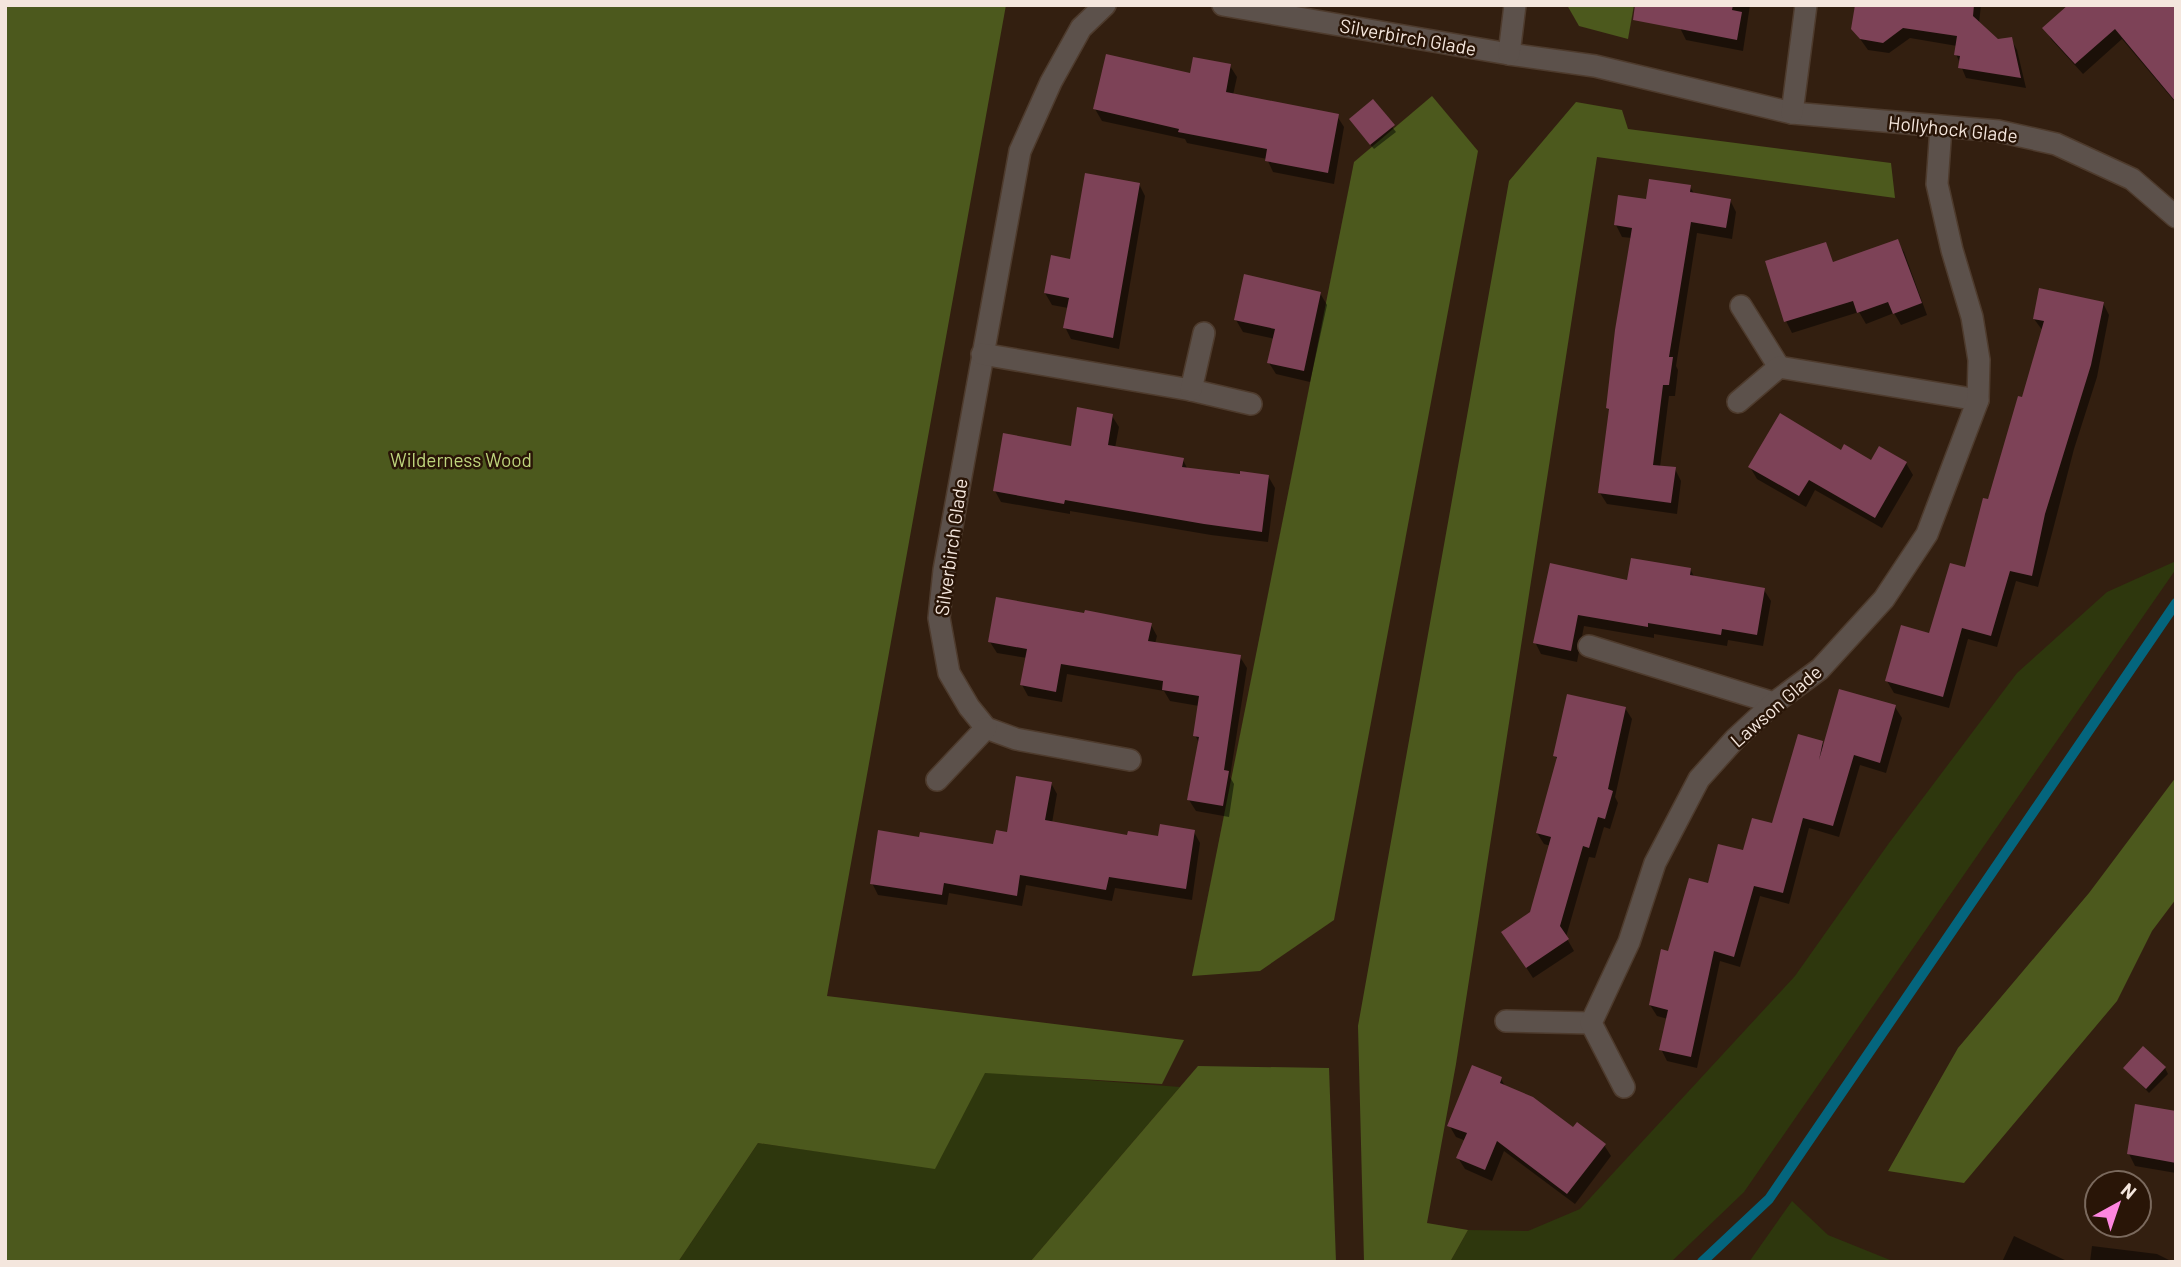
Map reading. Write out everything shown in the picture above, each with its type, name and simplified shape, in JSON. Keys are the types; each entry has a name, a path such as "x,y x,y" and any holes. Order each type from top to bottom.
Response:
{"street":[{"name":"Silverbirch Glade","path":"986,728 969,707 949,673 939,618 944,570 1020,151 1051,82 1081,28 1105,5"},
{"name":"Silverbirch Glade","path":"1223,5 1509,54"},
{"path":"1509,54 1515,5"},
{"path":"1792,113 1806,5"},
{"name":"Hollyhock Glade","path":"1509,54 1595,66 1792,113 1998,131 2056,144 2132,179 2176,217"},
{"name":"Lawson Glade","path":"1591,1023 1629,942 1655,863 1699,779 1774,703 1820,669 1884,599 1927,534 1978,400 1979,360 1972,317 1952,250 1937,184 1941,127"},
{"path":"1741,306 1779,366 1978,400"},
{"path":"1191,390 1204,333"},
{"path":"982,354 1191,390 1251,404"},
{"path":"1738,402 1779,366"},
{"path":"1589,646 1774,703"},
{"path":"937,780 986,728 1016,739 1129,760"},
{"path":"1506,1021 1591,1023 1624,1087"}],"green space":[{"name":"Wilderness Wood","path":"5,5 1006,5 827,996 1184,1040 1162,1084 985,1073 935,1169 758,1143 678,1262 5,1262"},
{"path":"1567,5 1634,5 1628,39 1579,26"},
{"path":"1432,96 1478,151 1334,920 1260,971 1192,976 1354,162"},
{"path":"1576,102 1622,110 1628,129 1891,163 1895,198 1597,157 1456,1064 1427,1223 1468,1230 1450,1262 1364,1262 1358,1026 1509,181"},
{"path":"2176,561 2176,569 1744,1192 1671,1262 1450,1262 1468,1230 1528,1231 1580,1209 1795,976 1889,843 2017,673 2107,592"},
{"path":"2176,777 2176,899 2152,931 2117,1001 1964,1183 1888,1171 1958,1048 2089,893"},
{"path":"1198,1066 1329,1068 1336,1262 1030,1262"},
{"path":"985,1072 1180,1087 1030,1262 678,1262 758,1143 935,1168"},
{"path":"1792,1201 1828,1235 1895,1262 1749,1262"}],"building":[{"path":"1635,5 1733,5 1732,10 1742,12 1737,40 1633,20"},
{"path":"1855,5 1974,5 1973,16 1998,39 2012,37 2021,78 1958,68 1960,56 1954,55 1957,36 1903,28 1883,43 1860,39 1851,29"},
{"path":"2068,5 2176,5 2176,102 2115,29 2075,64 2042,28"},
{"path":"1106,54 1190,73 1193,57 1231,64 1226,92 1339,114 1328,173 1265,161 1267,149 1178,132 1179,129 1093,109"},
{"path":"1373,99 1395,125 1370,145 1349,119"},
{"path":"1085,173 1140,183 1113,338 1063,328 1069,298 1044,293 1051,255 1070,259"},
{"path":"1649,179 1691,185 1690,192 1731,199 1726,228 1691,222 1669,357 1673,357 1669,385 1663,385 1653,465 1676,467 1671,503 1598,493 1609,409 1606,408 1615,330 1632,228 1614,225 1618,195 1646,199"},
{"path":"1898,239 1922,303 1893,314 1888,302 1857,313 1853,301 1784,322 1765,261 1826,242 1833,262"},
{"path":"1244,274 1321,292 1304,371 1267,363 1275,329 1234,320"},
{"path":"2039,288 2104,302 2091,365 2045,514 2032,576 2010,571 1991,636 1962,628 1943,697 1885,681 1901,625 1929,633 1950,563 1965,567 1983,498 1988,499 2018,396 2022,397 2044,321 2033,319"},
{"path":"1077,407 1113,414 1108,445 1184,458 1182,467 1269,475 1262,532 1065,500 1064,504 993,491 1003,433 1071,446"},
{"path":"1780,413 1841,450 1844,444 1871,460 1879,446 1907,462 1875,518 1809,480 1799,496 1748,467"},
{"path":"1631,558 1691,568 1690,575 1765,588 1757,635 1722,629 1721,635 1648,623 1648,627 1578,615 1571,651 1533,643 1550,563 1627,580"},
{"path":"996,597 1152,623 1148,641 1241,655 1224,770 1229,771 1223,806 1187,800 1199,737 1193,736 1199,696 1162,690 1163,681 1061,664 1056,692 1020,685 1027,649 988,642"},
{"path":"1839,689 1896,705 1880,763 1854,755 1833,826 1803,818 1783,893 1754,886 1734,957 1714,951 1691,1057 1659,1050 1668,1010 1649,1005 1661,949 1668,951 1689,878 1708,883 1718,844 1743,850 1752,818 1772,823 1798,734 1823,741 1819,760"},
{"path":"1567,694 1626,707 1608,789 1613,791 1605,819 1598,817 1589,848 1583,846 1560,926 1569,939 1526,968 1501,932 1530,912 1551,837 1536,833 1557,757 1553,756"},
{"path":"1016,776 1052,782 1045,820 1127,835 1128,831 1158,836 1160,824 1195,830 1186,889 1109,877 1106,890 1020,875 1017,896 944,883 942,895 870,884 878,830 919,837 920,832 993,844 996,830 1007,832"},
{"path":"2143,1046 2166,1067 2146,1089 2123,1068"},
{"path":"1472,1065 1502,1077 1500,1083 1533,1097 1573,1127 1577,1122 1606,1144 1567,1194 1497,1141 1485,1170 1456,1158 1467,1133 1447,1126"},
{"path":"2135,1104 2176,1111 2176,1163 2127,1154"}],"waterway":[{"path":"1702,1262 1769,1199 2176,603"}]}
